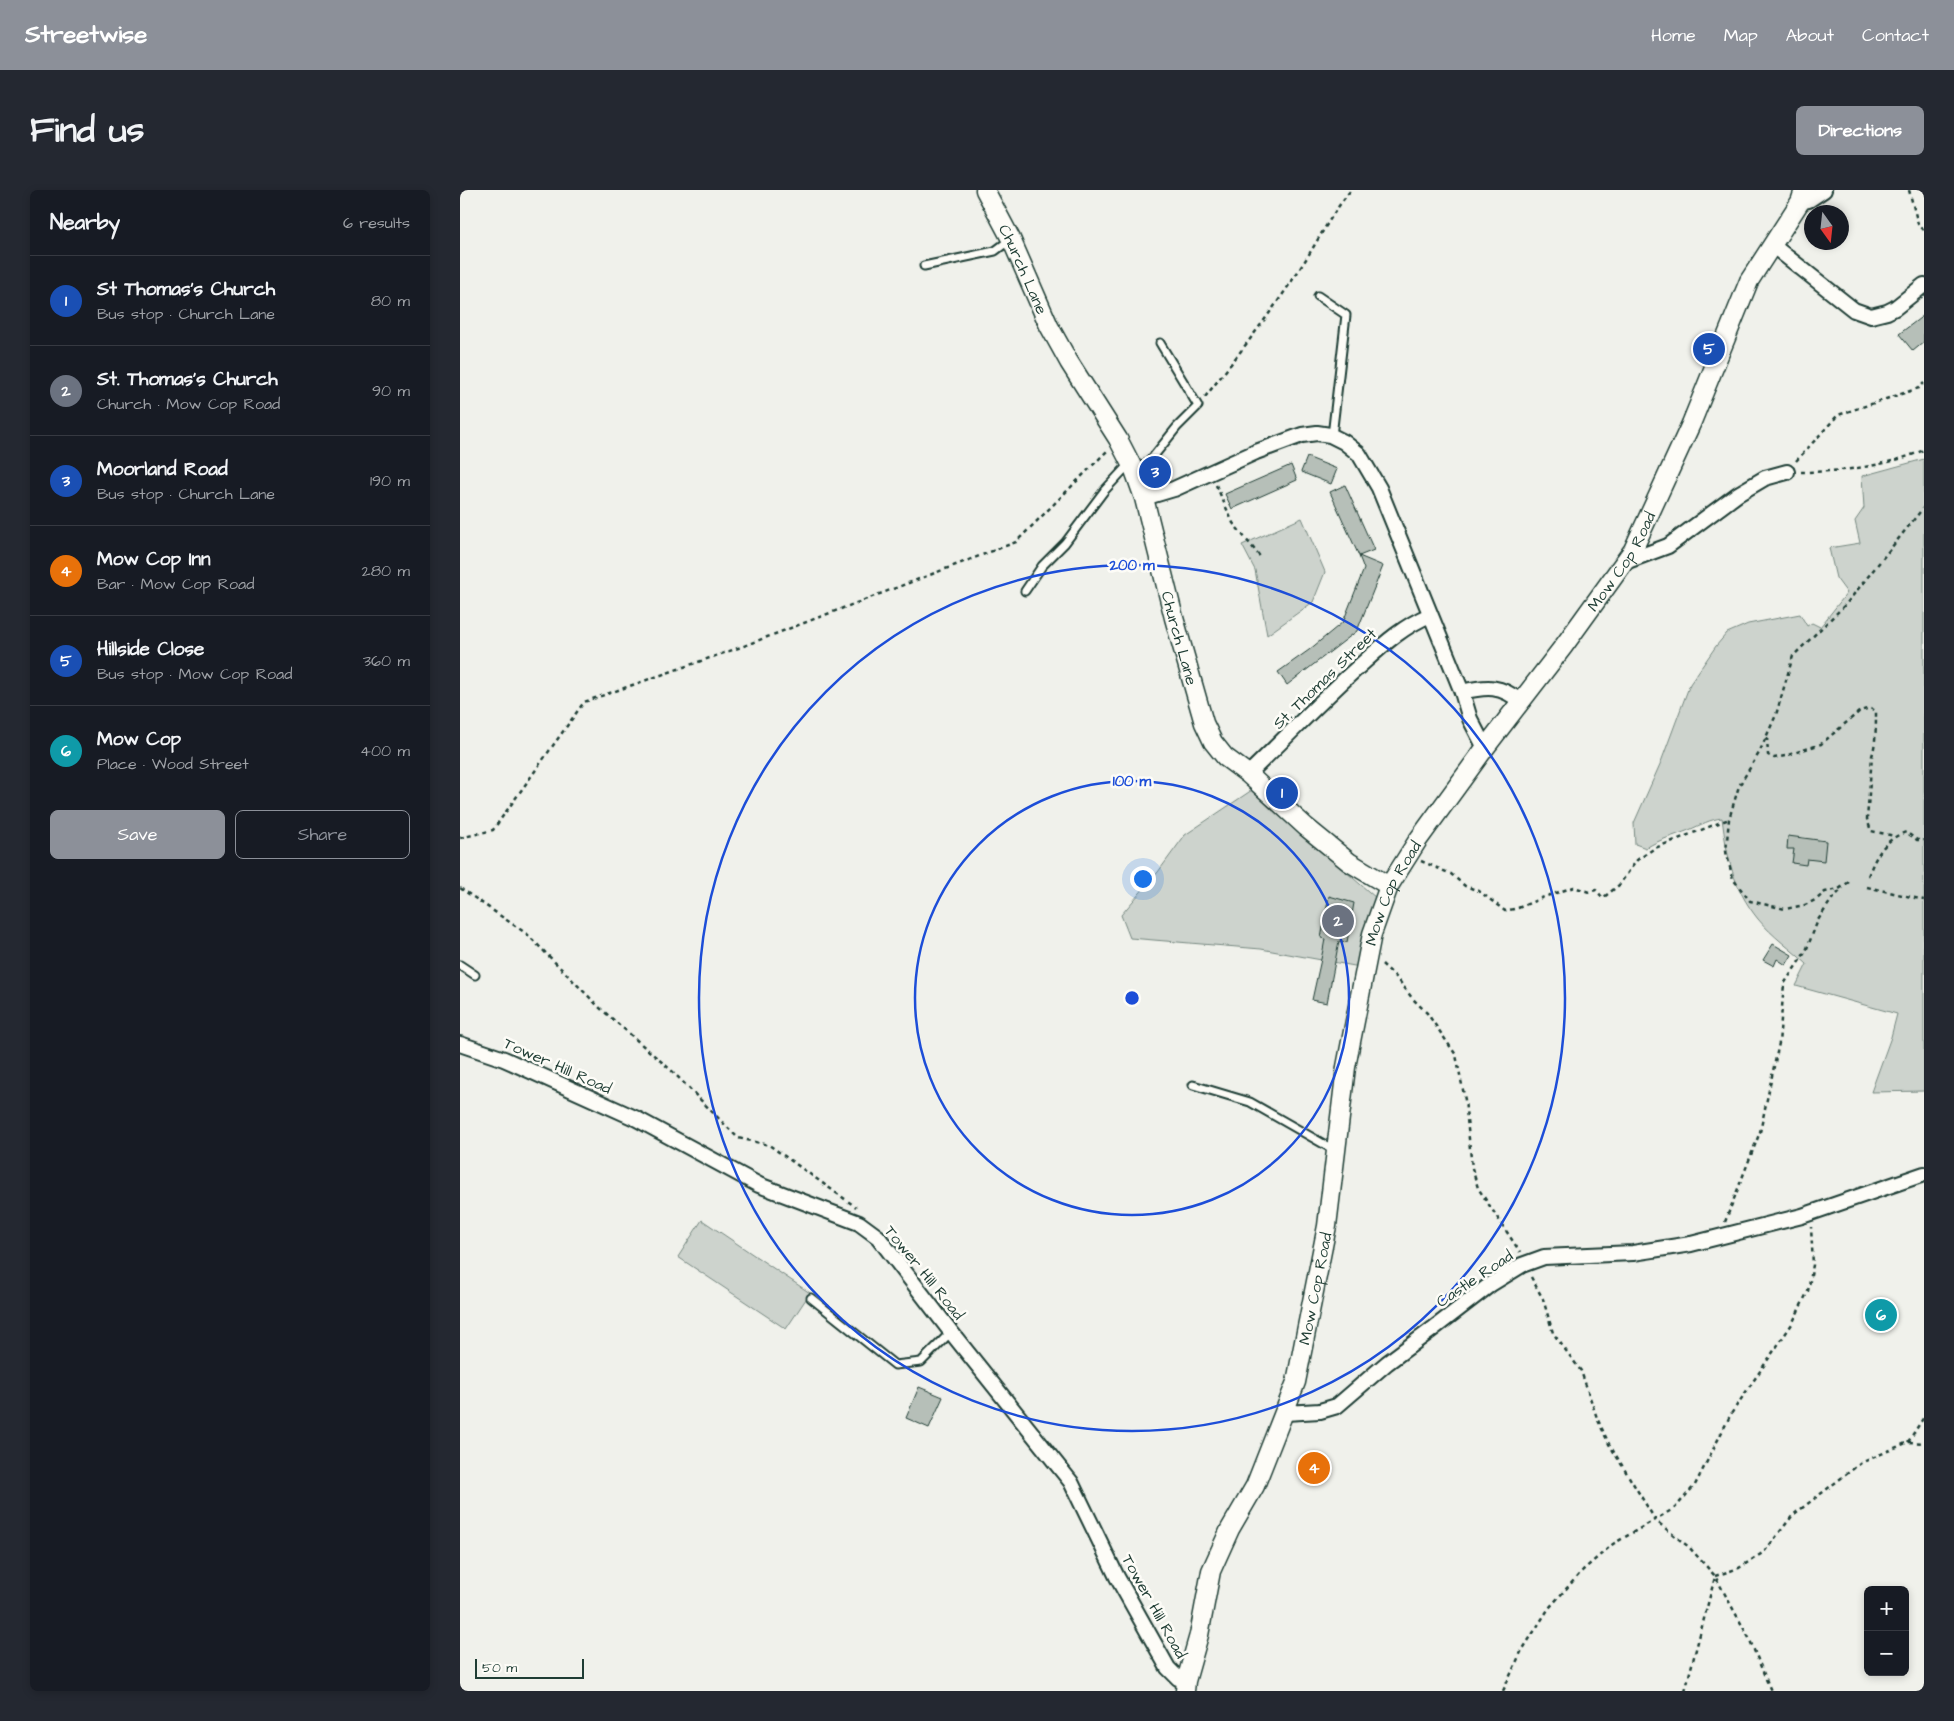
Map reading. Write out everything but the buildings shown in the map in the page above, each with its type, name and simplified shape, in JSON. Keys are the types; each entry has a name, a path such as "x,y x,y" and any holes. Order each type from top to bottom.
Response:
{"street":[{"path":"1802,196 1809,200 1824,190"},
{"name":"Church Lane","path":"986,192 1011,239 1049,326 1118,440 1132,467 1144,498 1174,618 1204,723 1213,742 1225,757 1248,774 1306,827 1349,862 1389,886"},
{"name":"Mow Cop Road","path":"1186,1686 1199,1635 1211,1571 1230,1529 1254,1486 1296,1382 1327,1226 1346,1067 1372,934 1389,886 1408,856 1485,748 1633,550 1690,424 1749,281 1802,196"},
{"path":"1772,245 1854,310 1871,316 1895,308 1924,285"},
{"path":"1144,498 1174,489 1256,452 1302,435 1317,433 1332,436 1344,442 1359,454 1379,488 1462,692 1470,719 1485,748"},
{"path":"1625,562 1668,546 1738,494 1765,478 1787,472"},
{"name":"St. Thomas Street","path":"1248,774 1337,686 1385,644 1410,624 1430,615"},
{"path":"1462,692 1486,687 1500,688 1510,692 1521,702"},
{"name":"Tower Hill Road","path":"460,1044 504,1060 637,1120 759,1185 859,1223 878,1237 1071,1482 1117,1577 1168,1668 1186,1686"},
{"name":"Castle Road","path":"1285,1413 1320,1410 1337,1406 1387,1363 1491,1284 1525,1264 1544,1257 1632,1253 1691,1244 1809,1213 1924,1174"}],"lane":[{"path":"924,266 995,250 1011,239"},
{"path":"1318,296 1346,315 1332,436"},
{"path":"1025,591 1042,566 1065,543 1104,491 1132,467 1148,462 1177,426 1198,406 1160,343"},
{"path":"460,965 475,975"},
{"path":"1193,1085 1250,1102 1336,1151"},
{"path":"811,1298 895,1365 921,1362 951,1332"}],"path":[{"path":"1198,406 1241,352 1274,306 1301,267 1339,204 1351,190"},
{"path":"1909,190 1918,224 1924,230"},
{"path":"1787,472 1838,415 1919,388 1924,383"},
{"path":"460,838 492,830 584,702 741,647 1016,542 1118,440"},
{"path":"1787,472 1836,471 1869,466 1924,450"},
{"path":"1210,473 1233,523 1262,560"},
{"path":"1721,1236 1760,1132 1779,1043 1784,984 1806,950 1818,920 1832,898 1849,882 1839,889 1825,892 1817,899 1805,905 1785,910 1750,900 1733,879 1726,852 1729,819 1739,786 1759,754 1776,715 1793,656 1846,604 1924,507"},
{"path":"1767,736 1768,755 1774,758 1785,756 1821,744 1860,711 1870,708 1876,710 1867,819 1871,831 1895,836"},
{"path":"1408,856 1451,874 1465,886 1479,890 1506,911 1574,887 1589,892 1596,890 1603,898 1619,885 1637,860 1655,848 1729,819"},
{"path":"1868,876 1875,859 1886,844 1895,836 1906,832 1917,840 1924,840"},
{"path":"1867,886 1924,900"},
{"path":"460,888 527,934 600,1008 672,1070 738,1138 769,1144 854,1204 860,1212 859,1223"},
{"path":"1367,956 1389,969 1398,979 1427,1013 1456,1055 1465,1100 1472,1168 1478,1188 1517,1248 1543,1299 1553,1333 1581,1371 1597,1418 1609,1444 1656,1520 1689,1547 1716,1576 1749,1638 1771,1691"},
{"path":"1502,1691 1521,1652 1549,1608 1583,1570 1613,1544 1675,1508 1695,1484 1731,1414 1792,1324 1808,1291 1814,1265 1814,1242 1809,1213"},
{"path":"1908,1442 1924,1417"},
{"path":"1716,1576 1739,1568 1764,1552 1793,1515 1861,1463 1908,1442 1924,1443"},
{"path":"1685,1691 1716,1576"}],"shaded area":[{"path":"1924,459 1924,1091 1871,1092 1891,1037 1897,1014 1796,986 1807,964 1776,937 1749,907 1732,871 1722,818 1706,822 1646,848 1635,844 1634,823 1661,762 1690,684 1716,646 1727,633 1748,624 1800,614 1807,626 1812,623 1820,627 1847,593 1836,578 1829,548 1860,543 1855,521 1864,508 1862,476"},
{"path":"1302,518 1325,572 1313,602 1267,635 1255,570 1242,545"},
{"path":"1252,790 1376,898 1360,967 1261,949 1130,938 1121,915 1158,872 1185,835"},
{"path":"702,1220 810,1293 786,1329 678,1257"}],"place":[{"name":"Hillside Close","path":"1709,349"},
{"name":"Moorland Road","path":"1155,472"},
{"name":"St Thomas's Church","path":"1282,793"},
{"name":"St. Thomas's Church","path":"1338,921"},
{"name":"Mow Cop","path":"1881,1315"},
{"name":"Mow Cop Inn","path":"1314,1468"}]}
